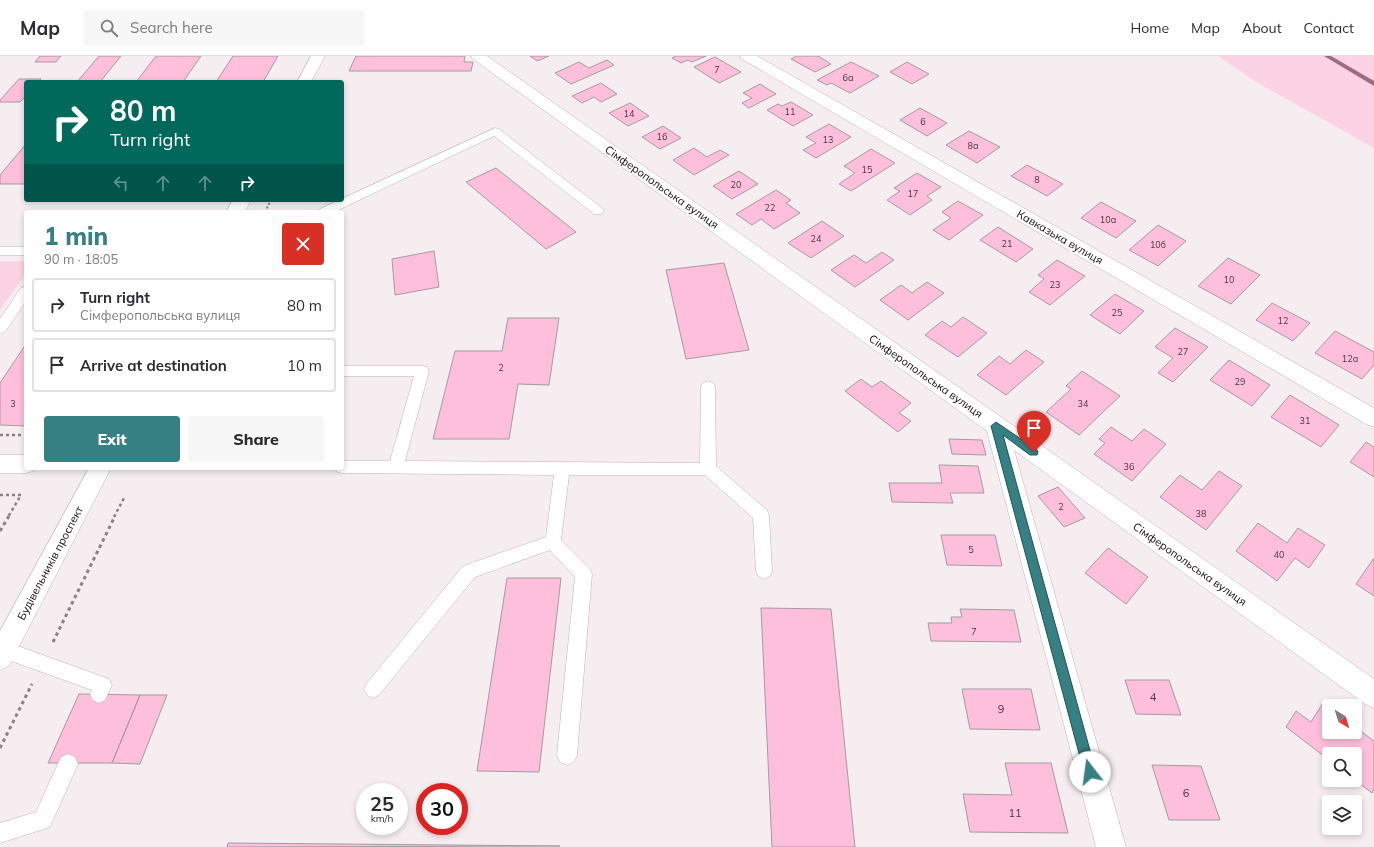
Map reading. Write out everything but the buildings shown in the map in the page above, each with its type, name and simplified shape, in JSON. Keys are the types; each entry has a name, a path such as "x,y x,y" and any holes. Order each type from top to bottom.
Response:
{"street":[{"path":"305,80 318,56"},
{"name":"Сімферопольська вулиця","path":"478,56 1374,695"},
{"name":"Кавказька вулиця","path":"747,56 1374,418"},
{"path":"996,426 1111,847"},
{"path":"0,464 24,464"},
{"name":"Будівельників проспект","path":"2,654 99,470"}],"lane":[{"path":"328,210 495,130 598,211"},
{"path":"0,251 24,251"},
{"path":"0,328 24,294"},
{"path":"344,371 422,371 396,467"},
{"path":"708,387 708,470"},
{"path":"344,467 708,470 761,515 764,571"},
{"path":"553,542 562,469"},
{"path":"374,688 469,571 553,542"},
{"path":"553,542 584,574 567,755"},
{"path":"2,654 42,664 103,685 99,694"},
{"path":"0,833 43,820 68,764"}],"path":[{"path":"0,435 24,436"},
{"path":"0,495 21,495 0,531"},
{"path":"0,748 125,496"}],"shaded area":[{"path":"1218,56 1374,56 1374,148 1258,83"},
{"path":"0,261 24,261 24,277 0,310"}],"waterway":[{"path":"1327,56 1374,84"}],"route":[{"path":"1034,452 996,426 1090,772"}]}
